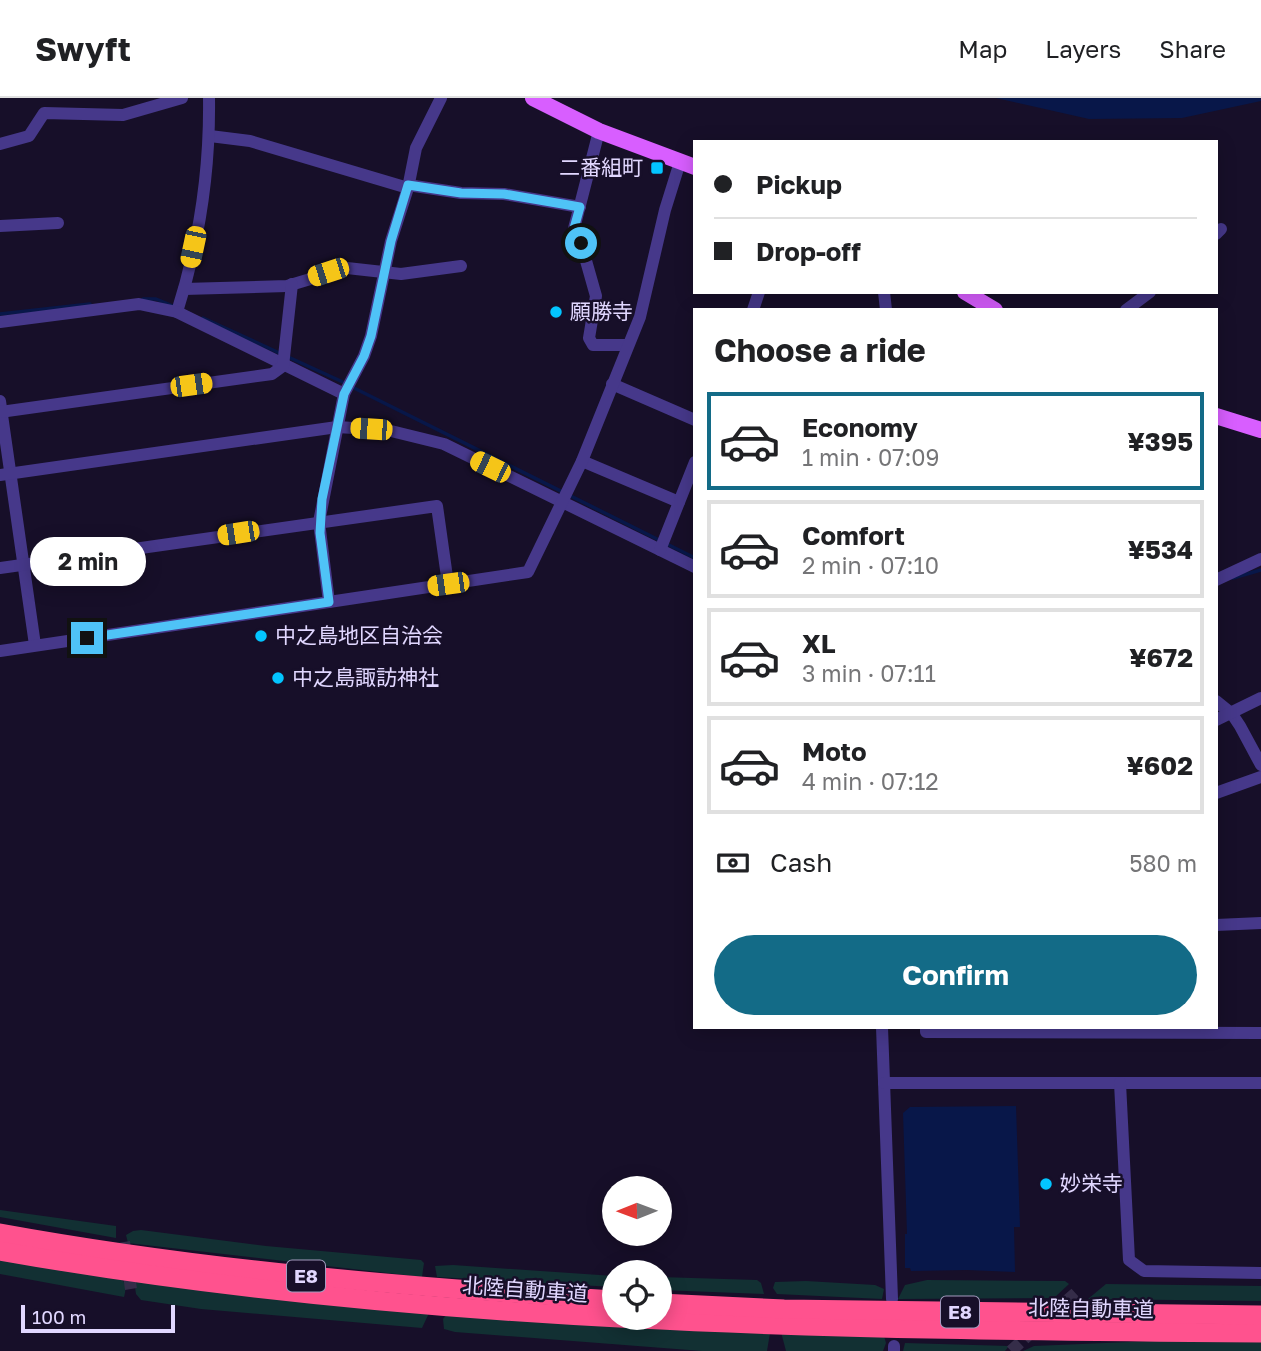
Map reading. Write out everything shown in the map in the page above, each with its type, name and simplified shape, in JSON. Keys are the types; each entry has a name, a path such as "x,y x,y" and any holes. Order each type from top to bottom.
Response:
{"highway":[{"name":"北陸自動車道","path":"0,1233 301,1276 463,1291 602,1299"},
{"name":"北陸自動車道","path":"0,1251 233,1286 469,1310 779,1325 1261,1333"},
{"name":"北陸自動車道","path":"672,1304 784,1309 1261,1315"}],"main road":[{"path":"533,98 599,131 688,165"},
{"path":"968,294 992,308"},
{"path":"1218,417 1261,430"}],"street":[{"path":"0,144 29,136 44,113 123,115 182,98"},
{"path":"177,312 205,189 210,136 209,98"},
{"path":"329,602 319,522 344,394 371,336 384,272 416,148 441,98"},
{"path":"599,131 570,244 581,243 596,296 589,338 593,345 627,345"},
{"path":"210,136 250,141 408,186 461,193 504,194 580,207"},
{"path":"0,651 528,572 582,461 640,317 665,210 688,165"},
{"path":"0,226 58,223"},
{"path":"184,289 245,289 292,284 347,268 401,274 461,266"},
{"path":"35,645 24,565 5,474 0,408 272,374 283,366 292,284"},
{"path":"1129,308 1147,294"},
{"path":"0,322 139,304 177,312 344,394"},
{"path":"612,384 693,419"},
{"path":"5,474 337,428 387,430 444,444 693,566"},
{"path":"582,461 679,502"},
{"path":"660,550 693,467"},
{"path":"0,568 437,506 448,584"},
{"path":"1218,579 1261,559"},
{"path":"1218,719 1261,698"},
{"path":"1218,703 1232,714 1261,765"},
{"path":"1218,792 1261,777"},
{"path":"1218,925 1261,923"},
{"path":"883,1029 892,1299"},
{"path":"926,1029 926,1032 1074,1029 1261,1033"},
{"path":"884,1083 1261,1083"},
{"path":"1120,1083 1129,1260 1144,1272 1261,1273"}],"green space":[{"path":"0,1210 116,1226 116,1238 0,1217"},
{"path":"141,1230 266,1246 421,1260 424,1263 422,1277 128,1243 126,1235"},
{"path":"0,1257 119,1278 125,1286 124,1297 0,1274"},
{"path":"435,1266 602,1275 602,1286 437,1277"},
{"path":"672,1277 757,1280 761,1283 764,1294 672,1290"},
{"path":"134,1280 429,1313 422,1328 201,1309 141,1300 136,1294"},
{"path":"927,1280 1065,1281 1069,1284 1054,1298 898,1299 905,1285"},
{"path":"775,1282 875,1285 884,1289 882,1299 777,1294 773,1288"},
{"path":"1106,1284 1261,1286 1261,1301 1088,1299"},
{"path":"447,1314 602,1323 602,1330 672,1330 672,1327 770,1333 767,1351 702,1351 455,1332 444,1329 443,1319"},
{"path":"781,1332 884,1336 886,1343 883,1351 786,1351"},
{"path":"1153,1341 1261,1341 1261,1351 1023,1351 1034,1346"},
{"path":"905,1343 1009,1346 1005,1351 903,1351"}],"shaded area":[{"path":"996,98 1261,98 1261,101 1182,118 1089,119"},
{"path":"1016,1106 1020,1227 1014,1227 1015,1272 911,1271 910,1268 905,1268 907,1234 903,1113 910,1107"}],"waterway":[{"path":"143,299 156,299 173,306"},
{"path":"0,314 90,304"},
{"path":"203,318 345,383"},
{"path":"352,387 693,557"},
{"path":"1233,578 1261,570"}],"tunnel":[{"path":"124,1242 131,1289"},
{"path":"1053,1313 1079,1290"},
{"path":"1011,1351 1034,1330"}],"place":[{"name":"二番組町","path":"657,168"},
{"name":"願勝寺","path":"556,312"},
{"name":"中之島地区自治会","path":"261,636"},
{"name":"中之島諏訪神社","path":"278,678"},
{"name":"妙栄寺","path":"1046,1184"}],"route":[{"path":"87,638 329,602 319,522 322,499 344,394 371,336 391,241 408,185 461,193 504,194 580,207 571,239 581,243"}]}
